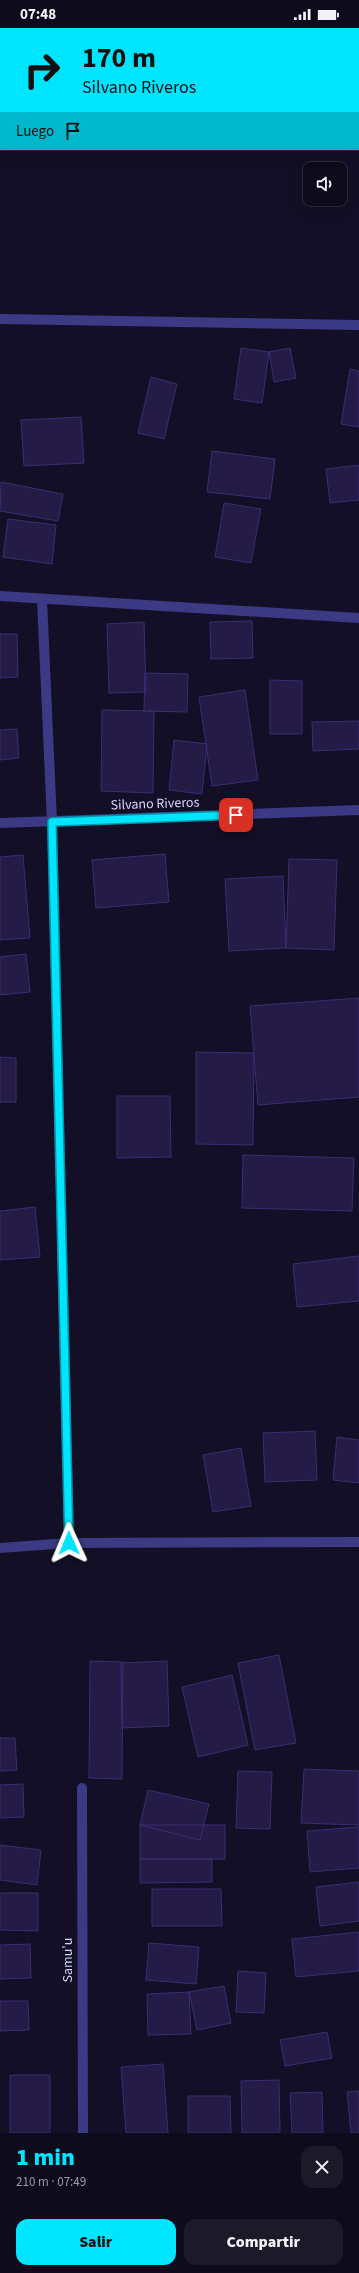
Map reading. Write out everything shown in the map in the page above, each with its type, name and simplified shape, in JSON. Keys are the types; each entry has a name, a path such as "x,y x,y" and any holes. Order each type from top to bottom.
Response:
{"street":[{"path":"0,318 359,325"},
{"path":"0,596 42,600 359,618"},
{"path":"42,600 52,822 69,1543"},
{"name":"Silvano Riveros","path":"0,823 359,810"},
{"path":"0,1548 69,1543 359,1542"},
{"name":"Samu'u","path":"82,1788 82,2133"}],"building":[{"path":"241,348 269,352 262,403 234,399"},
{"path":"290,348 296,378 274,382 269,352"},
{"path":"350,369 359,371 359,427 341,424"},
{"path":"151,377 177,384 164,439 138,433"},
{"path":"81,417 84,463 24,466 21,420"},
{"path":"212,451 275,459 270,499 207,492"},
{"path":"359,465 359,500 330,503 326,469"},
{"path":"1,482 63,494 58,521 0,511"},
{"path":"224,503 261,509 251,563 215,557"},
{"path":"8,519 56,525 52,564 3,557"},
{"path":"252,621 253,658 211,659 210,622"},
{"path":"144,622 146,692 109,693 107,624"},
{"path":"0,634 17,634 18,677 0,678"},
{"path":"145,673 188,674 187,712 144,711"},
{"path":"270,680 302,681 302,734 270,734"},
{"path":"245,690 258,780 212,786 199,697"},
{"path":"102,710 154,711 153,793 101,791"},
{"path":"359,721 359,749 313,751 312,722"},
{"path":"17,729 19,758 0,760 0,730"},
{"path":"174,740 207,744 202,794 169,790"},
{"path":"165,854 169,902 96,908 92,860"},
{"path":"23,855 30,938 0,940 0,857"},
{"path":"289,859 337,860 334,950 286,948"},
{"path":"283,876 286,948 229,951 225,879"},
{"path":"26,954 30,992 0,995 0,957"},
{"path":"359,998 359,1097 258,1105 250,1006"},
{"path":"196,1052 254,1053 253,1145 196,1144"},
{"path":"0,1057 16,1058 16,1102 0,1102"},
{"path":"117,1096 170,1096 171,1157 117,1158"},
{"path":"243,1155 354,1158 352,1211 242,1208"},
{"path":"35,1207 40,1257 0,1260 0,1211"},
{"path":"359,1256 359,1301 297,1307 293,1264"},
{"path":"315,1431 317,1480 265,1482 263,1433"},
{"path":"337,1437 359,1440 359,1483 333,1480"},
{"path":"241,1448 251,1506 213,1512 203,1455"},
{"path":"279,1655 296,1743 255,1750 238,1663"},
{"path":"90,1661 123,1662 122,1779 89,1778"},
{"path":"167,1661 169,1726 122,1728 121,1663"},
{"path":"232,1675 248,1745 198,1757 182,1687"},
{"path":"0,1738 15,1738 17,1770 0,1771"},
{"path":"304,1769 359,1771 359,1825 301,1823"},
{"path":"238,1771 272,1772 270,1829 236,1828"},
{"path":"23,1784 24,1817 0,1818 0,1785"},
{"path":"148,1790 209,1804 200,1840 140,1825"},
{"path":"140,1825 225,1825 225,1859 140,1859"},
{"path":"359,1827 359,1868 310,1872 307,1831"},
{"path":"0,1845 41,1850 37,1885 0,1880"},
{"path":"140,1859 212,1859 212,1882 140,1883"},
{"path":"359,1882 359,1921 320,1926 316,1887"},
{"path":"152,1889 221,1889 222,1926 152,1926"},
{"path":"0,1893 38,1893 38,1931 0,1930"},
{"path":"359,1932 359,1971 296,1977 292,1939"},
{"path":"149,1943 199,1947 196,1984 146,1980"},
{"path":"30,1944 31,1978 0,1979 0,1945"},
{"path":"238,1971 266,1973 264,2013 236,2012"},
{"path":"224,1986 231,2023 197,2030 189,1992"},
{"path":"189,1992 191,2034 148,2035 147,1994"},
{"path":"0,2001 28,2001 29,2030 0,2031"},
{"path":"327,2032 332,2058 285,2066 280,2040"},
{"path":"163,2064 168,2133 126,2133 121,2067"},
{"path":"10,2075 50,2075 50,2133 10,2133"},
{"path":"279,2080 280,2133 242,2133 241,2081"},
{"path":"359,2091 359,2133 351,2133 347,2092"},
{"path":"322,2092 323,2133 292,2133 290,2093"},
{"path":"188,2096 230,2096 231,2133 188,2133"}],"route":[{"path":"69,1543 52,822 236,815"}]}
